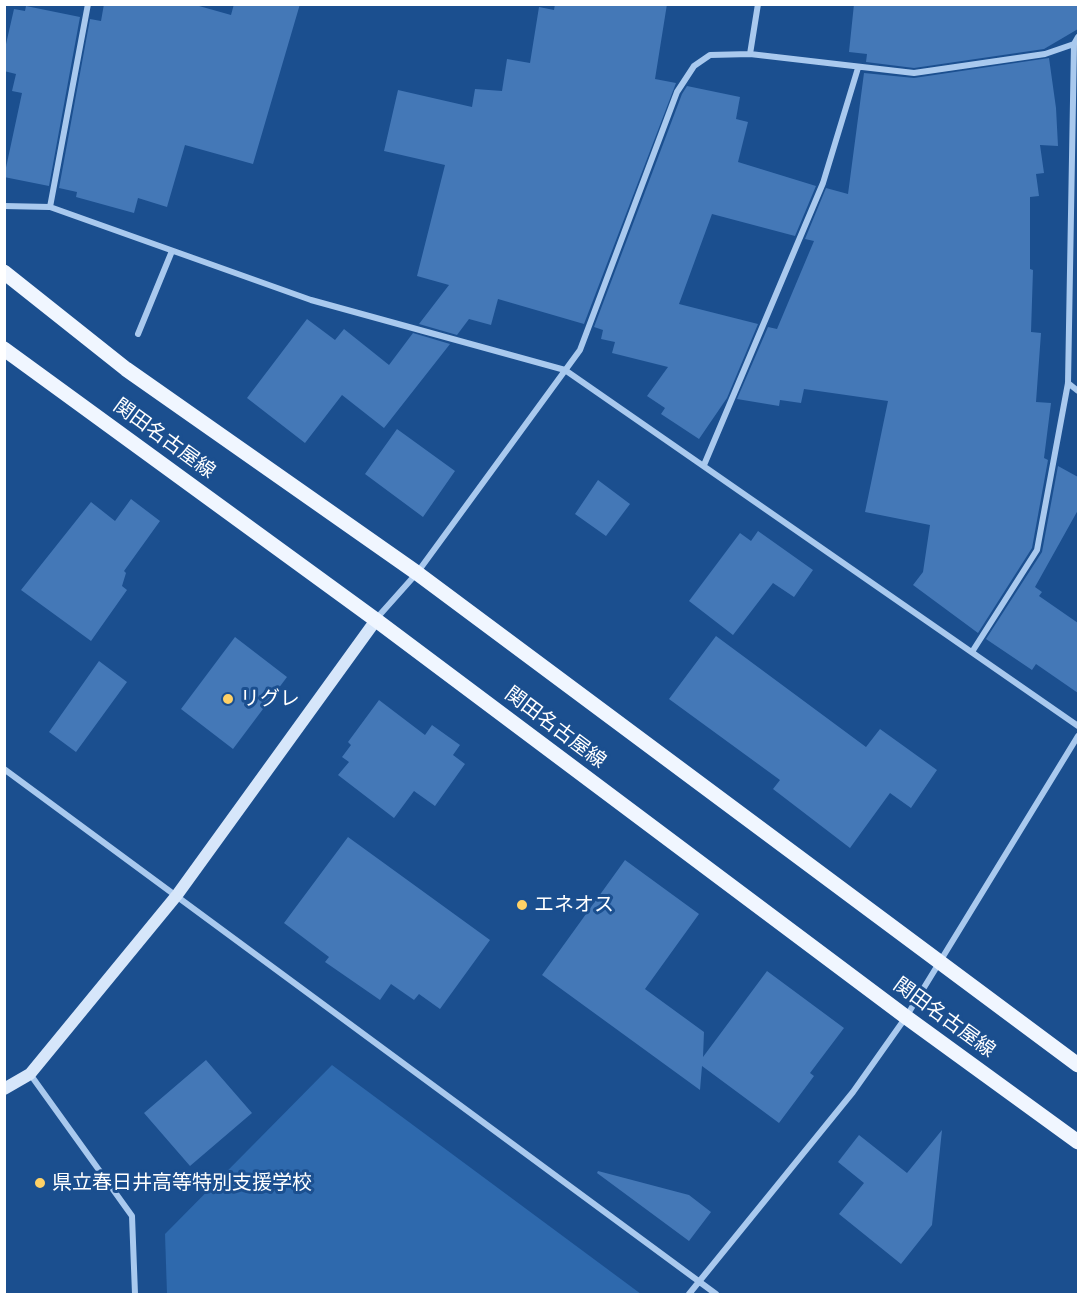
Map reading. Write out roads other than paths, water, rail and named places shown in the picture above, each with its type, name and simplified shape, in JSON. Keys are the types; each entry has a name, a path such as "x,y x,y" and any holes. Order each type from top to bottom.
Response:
{"main road":[{"name":"関田名古屋線","path":"4,272 126,369 417,573 1078,1065"},
{"name":"関田名古屋線","path":"4,349 376,620 906,1017 1078,1142"}],"street":[{"path":"50,207 88,4"},
{"path":"750,54 758,4"},
{"path":"972,652 1037,550 1068,383 1074,44 1078,37"},
{"path":"4,1089 30,1074 177,895 376,620 417,573 580,350 677,92 694,66 710,55 750,54 914,74 1045,54 1074,44"},
{"path":"705,465 823,183 858,68"},
{"path":"4,206 50,207 311,300 565,370 1078,726"},
{"path":"138,334 172,251"},
{"path":"1068,383 1078,390"},
{"path":"689,1294 853,1092 906,1017 1078,736"},
{"path":"4,769 716,1294"},
{"path":"30,1074 132,1216 135,1294"}],"place":[{"name":"リグレ","path":"228,699"},
{"name":"エネオス","path":"522,905"},
{"name":"県立春日井高等特別支援学校","path":"40,1183"}]}
